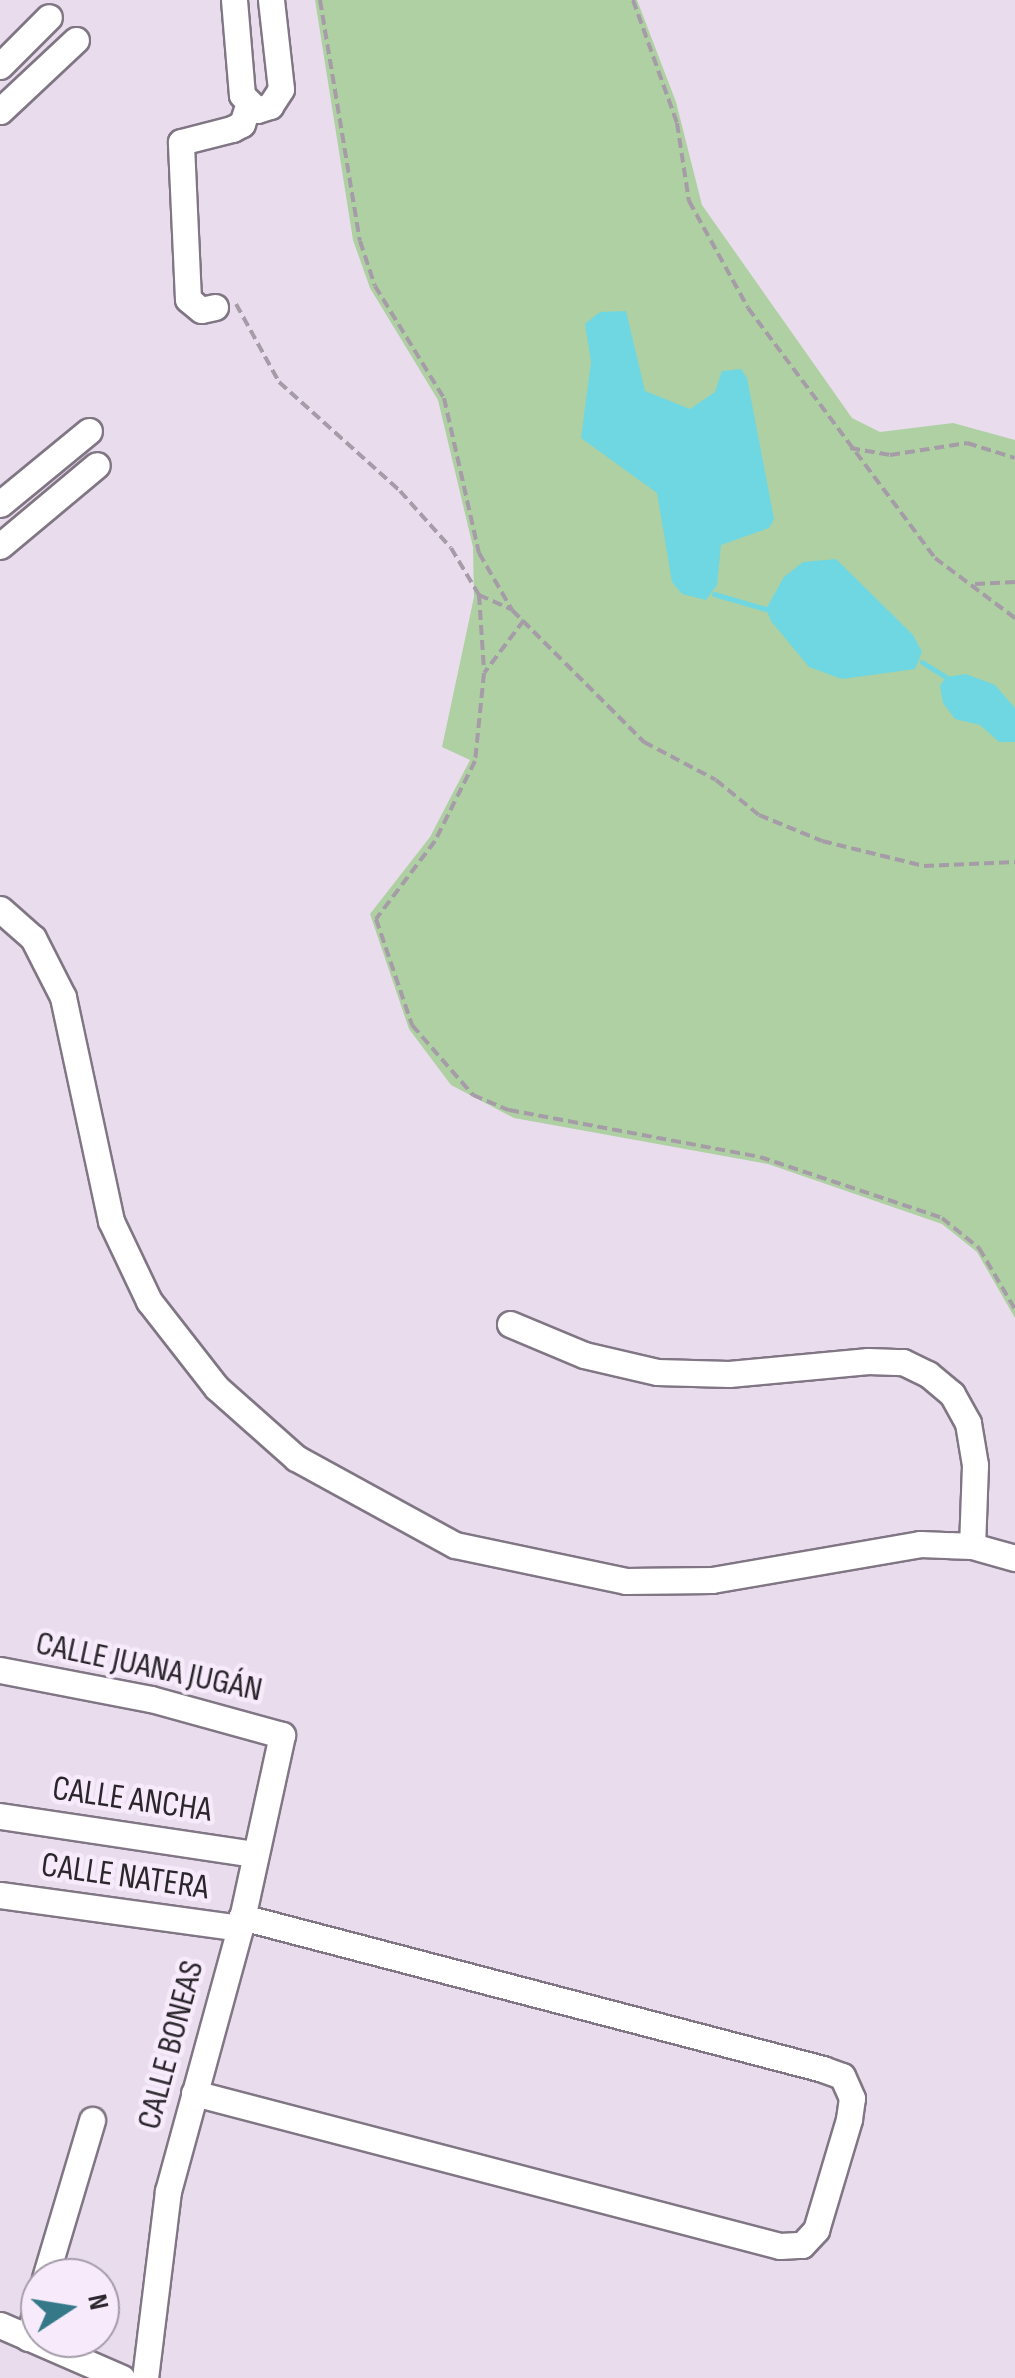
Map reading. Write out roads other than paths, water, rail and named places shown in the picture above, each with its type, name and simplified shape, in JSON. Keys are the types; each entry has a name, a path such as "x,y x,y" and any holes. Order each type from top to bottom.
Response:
{"street":[{"path":"215,307 201,310 188,299 181,142 232,130 248,106 234,0"},
{"path":"248,106 270,106 281,89 271,0"},
{"path":"0,66 49,16"},
{"path":"0,111 76,40"},
{"path":"0,504 89,431"},
{"path":"0,546 97,465"},
{"path":"0,910 32,938 63,997 111,1222 148,1301 217,1388 296,1458 455,1545 626,1581 712,1580 867,1551 972,1546 1015,1558"},
{"path":"510,1324 584,1355 658,1372 729,1374 868,1361 902,1362 928,1374 952,1394 968,1423 975,1465 972,1546"},
{"name":"CALLE JUANA JUGÁN","path":"0,1670 151,1699 282,1735"},
{"name":"CALLE BONEAS","path":"145,2378 165,2204 241,1923 282,1735"},
{"name":"CALLE ANCHA","path":"0,1816 253,1854"},
{"name":"CALLE NATERA","path":"0,1895 241,1923 822,2068 842,2076 852,2098 816,2230 802,2245 780,2246 194,2093"},
{"path":"52,2258 92,2120"},
{"path":"73,2358 115,2377"}],"water":[{"path":"626,311 645,391 690,409 715,392 722,371 741,369 747,378 774,519 769,528 721,545 717,585 706,600 682,594 672,582 657,493 581,438 591,362 585,324 600,312"},
{"path":"836,559 913,635 922,652 915,669 842,679 809,667 771,621 766,609 784,577 803,562"},
{"path":"966,674 995,685 1015,708 1015,742 999,742 980,725 955,719 943,703 940,686 946,677"}],"waterway":[{"path":"714,594 766,609"},
{"path":"922,662 946,677"}]}
